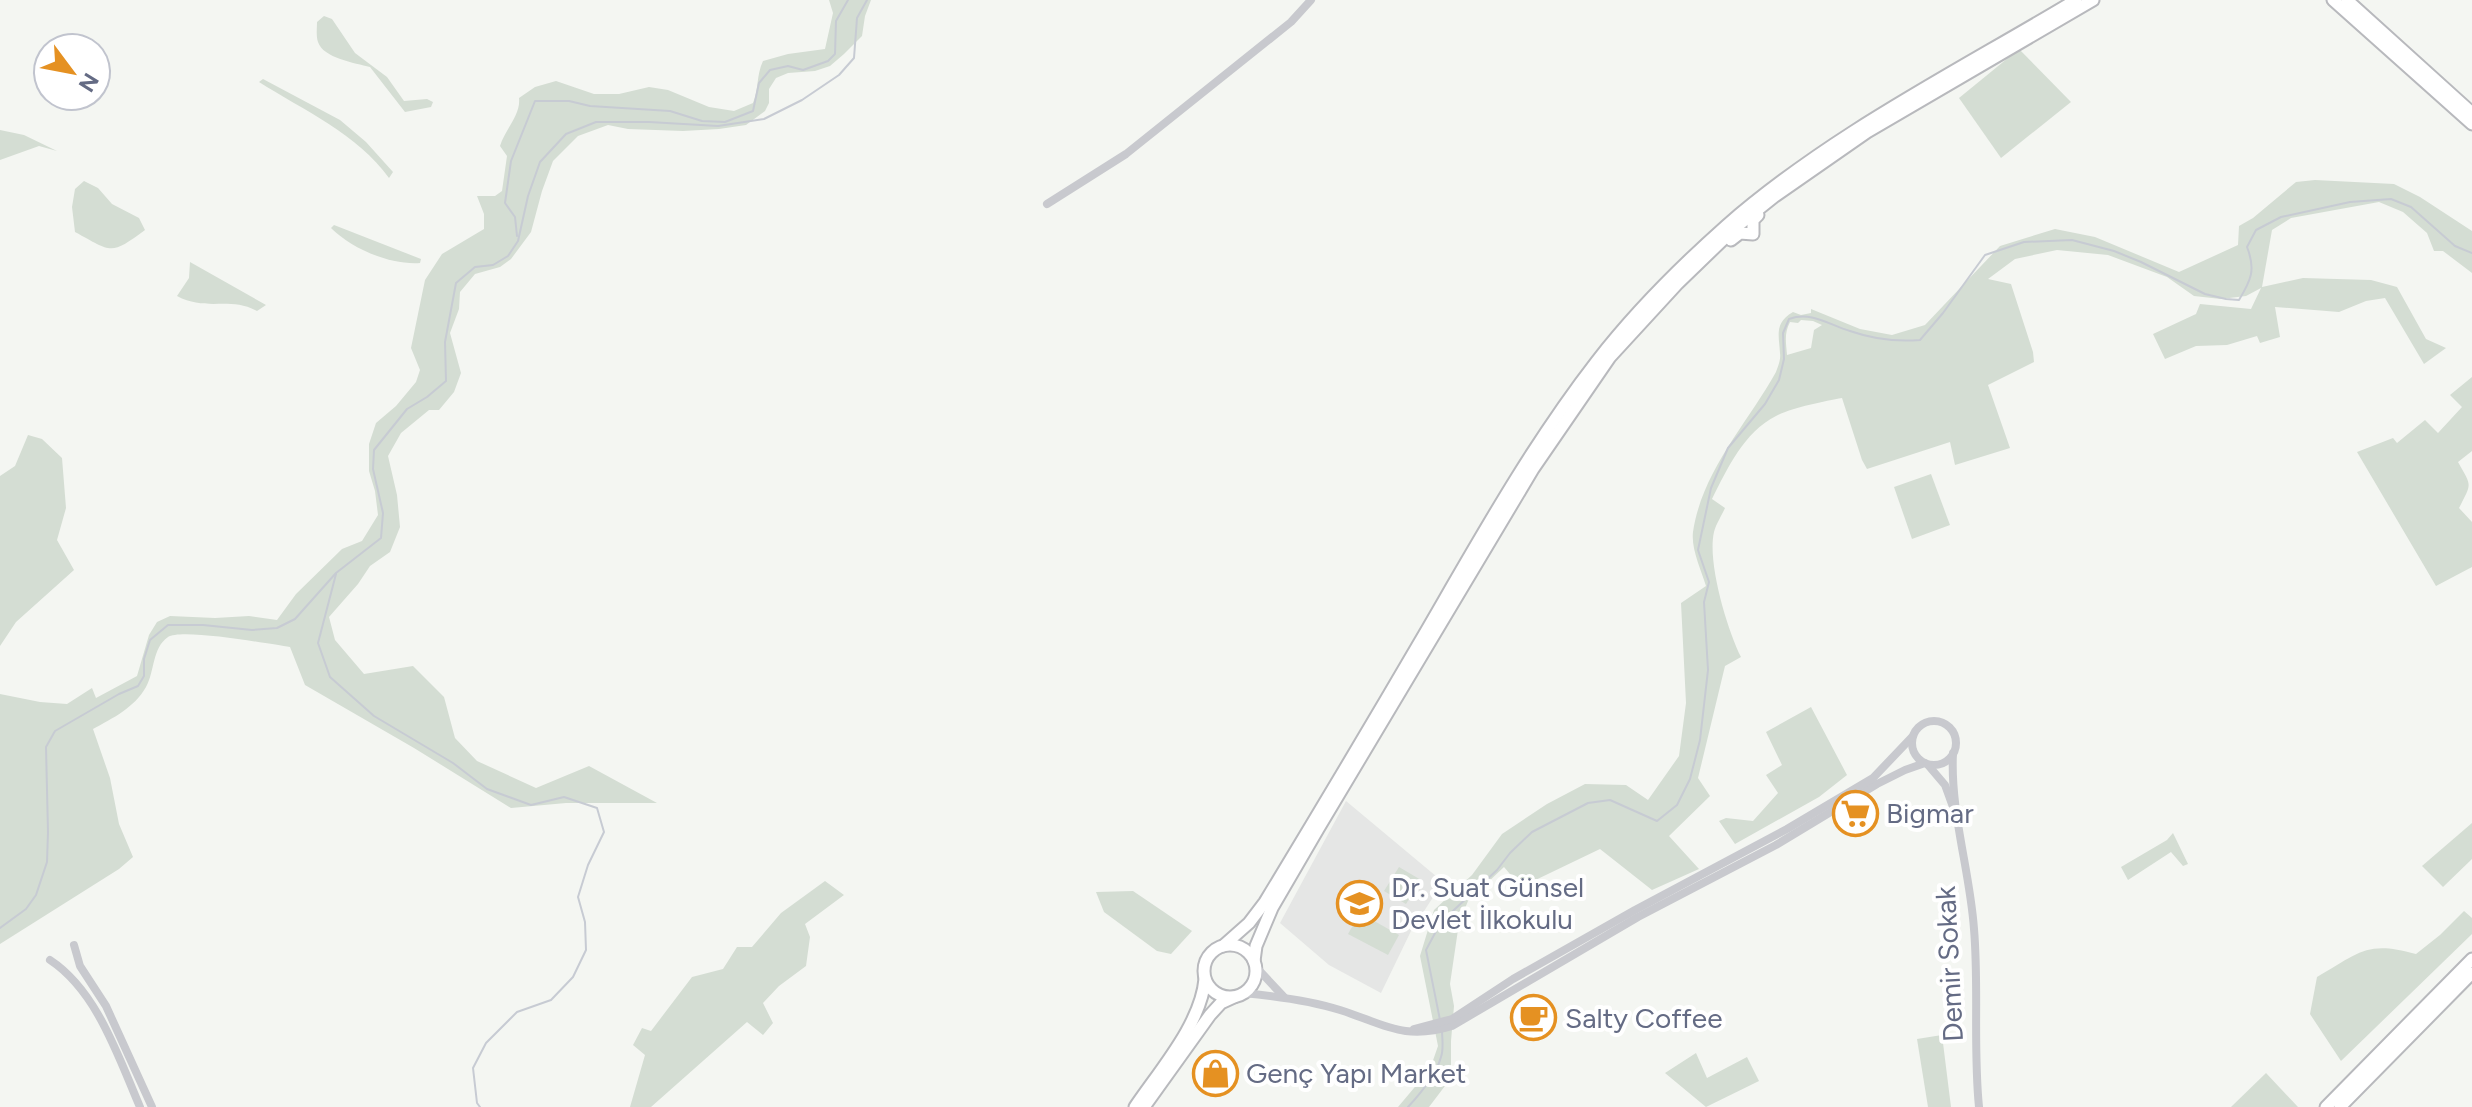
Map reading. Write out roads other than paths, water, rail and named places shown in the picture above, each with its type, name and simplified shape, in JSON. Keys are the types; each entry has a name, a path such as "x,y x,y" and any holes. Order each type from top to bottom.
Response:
{"highway":[{"path":"1135,1107 1191,1022 1203,997 1206,961 1249,923 1265,902 1538,445 1597,362 1642,308 1726,226 1799,169 1893,108 2076,0"},
{"path":"1144,1107 1210,1015 1221,1003 1239,994 1253,981 1262,928 1272,908 1533,469 1610,357 1740,233 1753,234 1753,220 1760,213 1867,132 2093,0"},
{"path":"2333,0 2472,124"},
{"path":"2347,0 2472,113"},
{"path":"1223,946 1244,949 1254,963"},
{"path":"2326,1107 2472,959"},
{"path":"2340,1107 2472,973"},
{"path":"1206,978 1218,994 1239,994"}],"street":[{"path":"1047,204 1126,154 1291,22 1311,0"},
{"path":"1239,994 1284,997 1340,1010 1402,1031 1452,1023 1638,917 1776,845 1877,784 1926,763 1939,764 1953,753 1954,734 1946,724 1927,722 1873,778 1762,843 1513,979 1452,1023"},
{"path":"1913,736 1913,749 1926,763"},
{"name":"Demir Sokak","path":"1953,753 1958,819 1974,929 1979,1107"},
{"name":"Demir Sokak","path":"1926,763 1945,785 1958,819"},
{"path":"74,945 80,966 106,1006 151,1102"},
{"path":"50,960 74,978 92,1004 140,1107"},
{"path":"1254,963 1284,997"}],"waterway":[{"path":"517,236 515,217 505,203 511,161 535,101 569,101 590,106 670,111 702,121 725,122 753,111 759,83 770,70 788,66 803,70 828,61 835,54 836,21 848,0"},
{"path":"0,928 26,909 36,895 47,862 46,747 55,731 138,686 144,676 144,659 150,640 168,625 252,630 277,628 295,619 336,573 381,538 383,513 373,469 374,450 407,409 446,381 445,342 456,283 475,267 493,265 508,256 518,241 528,196 540,162 566,134 596,122 718,126 764,119 802,100 839,75 854,58 857,18 867,0"},
{"path":"1440,1020 1426,950 1441,922 1497,870 1510,853 1532,832 1588,803 1610,800 1657,821 1677,805 1690,779 1700,740 1708,670 1704,602 1709,582 1698,550 1711,488 1728,448 1765,404 1779,380 1784,359 1783,333 1789,319 1813,318 1867,336 1920,340 1985,255 2024,242 2072,240 2114,251 2205,294 2239,300 2251,275 2247,247 2256,230 2281,217 2350,202 2391,199 2411,207 2455,246 2472,253"},
{"path":"336,574 318,643 330,677 374,716 453,763 487,789 531,805 564,797 597,808 604,832 588,865 578,897 585,922 586,950 573,977 551,1000 517,1012 486,1043 473,1068 480,1107"},
{"path":"1408,1107 1428,1084 1439,1064 1442,1030"}],"place":[{"name":"Bigmar","path":"1855,813"},
{"name":"Dr. Suat Günsel Devlet İlkokulu","path":"1360,903"},
{"name":"Salty Coffee","path":"1534,1018"},
{"name":"Genç Yapı Market","path":"1215,1073"}]}
